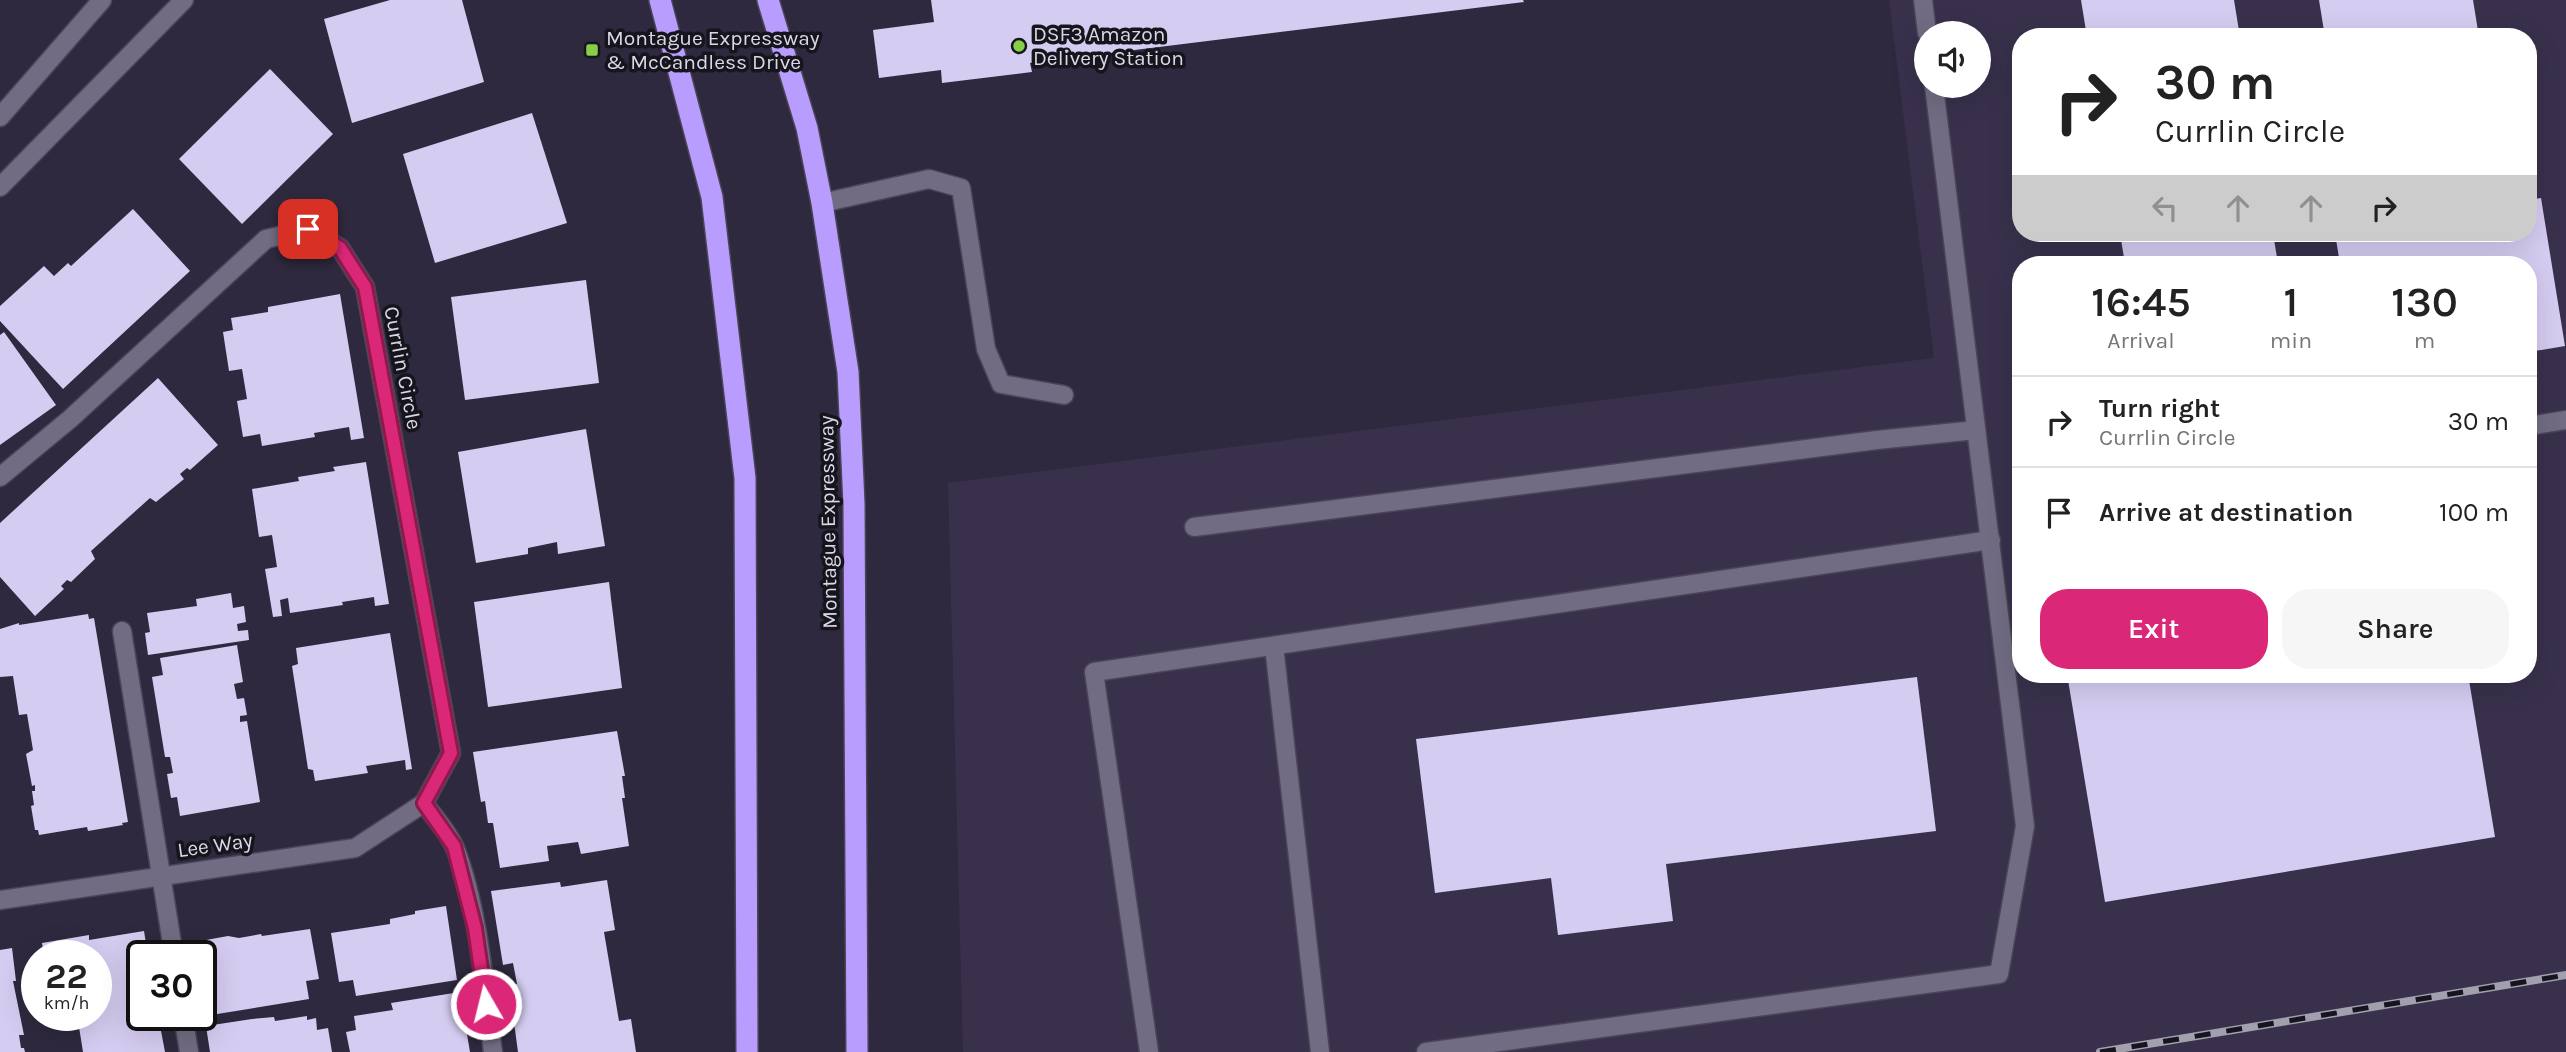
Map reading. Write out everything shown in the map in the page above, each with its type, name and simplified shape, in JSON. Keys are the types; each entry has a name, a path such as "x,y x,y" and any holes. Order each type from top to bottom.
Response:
{"highway":[{"path":"660,0 712,197 745,478 747,1052"},
{"name":"Montague Expressway","path":"768,0 807,128 822,203 848,372 853,491 857,1052"}],"street":[{"path":"0,117 102,0"},
{"path":"0,187 184,0"},
{"path":"1923,0 1926,21"},
{"path":"1426,1052 1999,974 2025,826 1935,98"},
{"path":"822,203 929,179 961,188 986,349 1000,384 1064,395"},
{"name":"Currlin Circle","path":"0,477 70,419 266,239 308,229 340,248 365,287 451,753 424,803"},
{"path":"2537,425 2566,420"},
{"path":"1194,527 1976,430"},
{"path":"1149,1052 1094,672 1991,540"},
{"path":"122,631 171,940"},
{"path":"1274,646 1320,1052"},
{"path":"424,803 454,846 465,882 475,928 493,1052"},
{"name":"Lee Way","path":"0,900 355,848 424,803"},
{"path":"186,1031 189,1052"}],"shaded area":[{"path":"1889,0 2566,0 2566,1052 963,1052 948,483 1934,358"}],"building":[{"path":"390,0 462,0 484,82 352,123 324,19"},
{"name":"DSF3 Amazon Delivery Station","path":"931,0 1524,2 1030,63 1032,72 942,83 941,70 879,78 873,30 934,22"},
{"path":"2081,0 2234,0 2239,28 2086,28"},
{"path":"2319,0 2473,0 2478,28 2324,28"},
{"path":"270,69 333,134 242,224 179,159"},
{"path":"532,113 567,223 435,263 403,154"},
{"path":"2541,198 2565,346 2537,351 2537,256 2339,256 2336,242 2537,242 2537,199"},
{"path":"133,209 190,271 63,389 0,321 0,306 44,266 54,276 68,263 71,266"},
{"path":"2121,242 2274,242 2277,256 2124,256"},
{"path":"586,280 599,383 465,400 451,297"},
{"path":"340,294 364,438 351,440 349,427 314,433 315,437 262,446 260,434 243,437 237,401 247,399 242,369 229,371 223,332 233,330 231,318 268,312 268,307"},
{"path":"4,332 56,405 0,445 0,335"},
{"path":"158,378 218,445 190,470 187,468 180,474 184,479 156,502 150,498 91,551 95,559 71,582 67,580 61,586 64,589 35,616 0,577 0,523"},
{"path":"586,429 605,546 558,554 557,542 528,548 528,554 476,563 458,452"},
{"path":"366,462 389,604 375,606 374,597 290,613 288,598 280,600 282,616 273,617 265,569 277,567 272,535 259,537 252,489 299,481 298,477 335,471 333,467"},
{"path":"609,582 622,688 488,707 474,602"},
{"path":"231,593 233,608 244,606 246,622 237,624 238,631 248,630 249,640 148,655 145,633 150,632 147,613 197,606 196,599"},
{"path":"88,614 89,619 94,618 128,822 88,831 87,827 39,835 38,830 35,830 31,806 34,805 32,791 35,791 35,785 32,786 26,754 33,750 27,714 19,715 13,676 0,677 0,629 19,623"},
{"path":"390,633 412,769 406,770 405,760 366,766 368,773 315,781 313,770 308,769 292,666 298,664 296,648"},
{"path":"237,645 243,682 234,684 237,699 244,698 247,715 240,716 240,722 247,721 260,802 180,816 177,797 171,798 167,774 173,773 170,757 165,757 152,677 163,675 160,658"},
{"path":"1917,677 1936,831 1666,864 1673,921 1558,935 1551,878 1435,893 1416,739"},
{"path":"2068,683 2469,683 2495,837 2105,902"},
{"path":"617,731 625,776 622,776 625,798 622,798 629,846 581,854 578,842 547,846 549,861 500,868 493,823 488,823 485,801 481,802 473,752"},
{"path":"607,880 615,930 604,932 619,1021 631,1019 636,1052 518,1052 509,985 517,984 513,963 503,965 491,891 560,882 561,887"},
{"path":"446,906 457,980 356,996 353,980 339,982 331,933 390,924 390,919 415,914 415,911"},
{"path":"310,929 319,979 306,981 309,999 217,1014 217,940 206,940 228,936 262,936"},
{"path":"144,931 145,940 126,940 126,1031 161,1031 165,1052 83,1052 80,1031 112,1031 112,940 89,940"},
{"path":"89,935 89,940 60,940"},
{"path":"12,948 16,981 13,981 21,1031 24,1035 19,1035 21,1048 24,1048 25,1052 0,1052 0,950"},
{"path":"460,992 470,1052 350,1052 346,1032 356,1030 354,1016 393,1010 391,1003"},
{"path":"307,1016 307,1020 316,1018 317,1030 328,1028 332,1052 210,1052 207,1031 217,1031 217,1024 274,1017 275,1021"}],"railway":[{"path":"2100,1052 2566,975"}],"place":[{"name":"DSF3 Amazon Delivery Station","path":"1019,46"},
{"name":"Montague Expressway & McCandless Drive","path":"592,50"}],"route":[{"path":"308,229 340,248 365,287 451,753 424,803 454,846 475,928 486,1004"}]}
